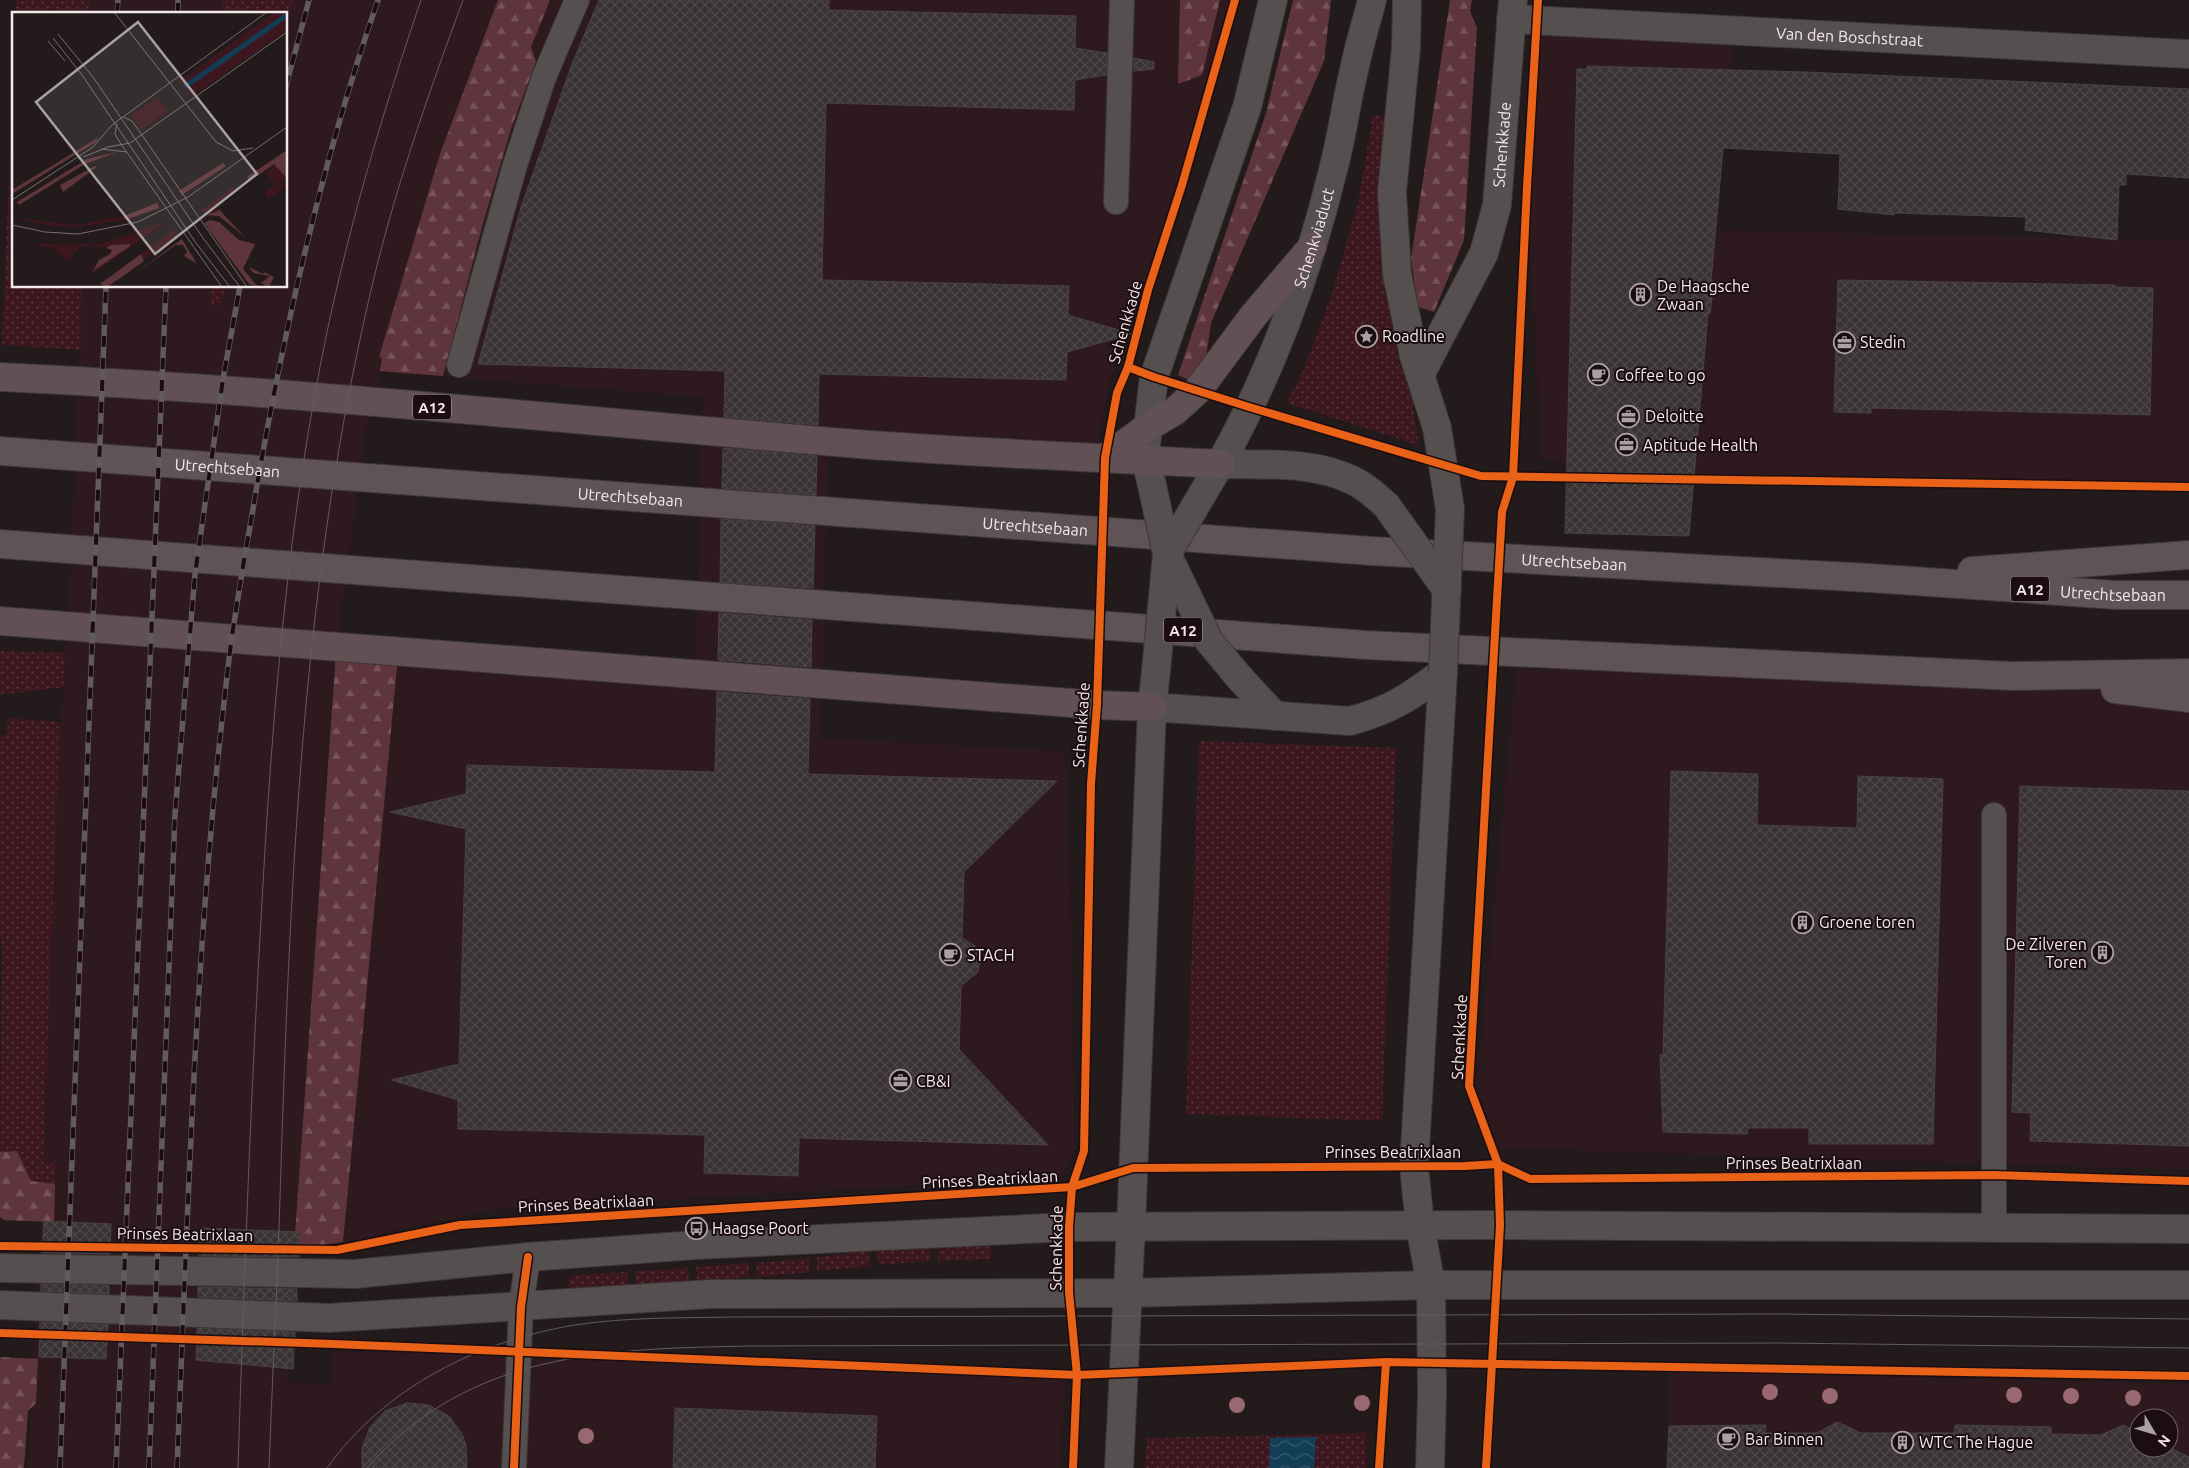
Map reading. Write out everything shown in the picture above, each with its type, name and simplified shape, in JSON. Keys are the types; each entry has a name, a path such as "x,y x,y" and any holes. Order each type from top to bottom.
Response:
{"highway":[{"path":"1104,458 1146,428 1175,411 1198,390 1254,315 1312,248"},
{"name":"A12","path":"0,377 74,380 376,402 863,444 1221,464"},
{"path":"0,621 1097,705 1152,707"}],"main road":[{"name":"Utrechtsebaan","path":"0,451 1353,550 1870,578 2116,595 2189,595"},
{"name":"A12","path":"0,544 1366,645 2012,676 2189,673"},
{"path":"1870,578 2189,556"},
{"path":"2012,676 2189,698"}],"street":[{"path":"1273,0 1247,107 1154,377 1146,428 1146,460 1167,554 1209,641 1274,716"},
{"name":"Schenkviaduct","path":"1221,464 1272,362 1312,248 1334,169 1354,69 1372,0"},
{"path":"1407,0 1406,48 1392,192 1397,274 1420,375 1437,428 1450,509 1448,590 1436,683 1414,1159 1420,1226 1431,1285 1432,1394 1430,1468"},
{"name":"Schenkkade","path":"1420,375 1484,253 1497,205 1512,10"},
{"name":"Van den Boschstraat","path":"1512,10 2189,54"},
{"path":"1119,1468 1131,1227 1152,707 1167,554 1221,464 1292,466 1331,472 1351,479 1368,489 1386,505 1448,590"},
{"path":"1152,707 1350,722 1400,704 1436,683"},
{"path":"0,1268 355,1274 528,1257 825,1237 1068,1227 1994,1227 2189,1229"},
{"path":"0,1305 329,1318 712,1294 1128,1293 1431,1285 2189,1285"}],"lane":[{"path":"459,365 514,165 544,77 577,0"},
{"path":"1116,202 1122,0"},
{"path":"1994,814 1994,1227"},
{"path":"514,1468 521,1307 528,1257"}],"shaded area":[{"path":"16,0 89,0 89,12 16,12"},
{"path":"89,0 1230,0 1178,183 1144,288 1114,366 1096,456 828,439 821,738 1062,751 1068,780 1075,1150 1061,1177 491,1210 343,1242 398,656 696,677 703,397 380,372 366,430 333,675 294,1249 288,1382 330,1384 333,1352 521,1349 1065,1369 1061,1468 28,1468 43,1163 60,722 66,673 82,288 288,288 288,12 89,12"},
{"path":"223,0 293,0 288,17 288,12 222,12"},
{"path":"1537,22 1734,31 1717,230 2189,241 2189,487 1717,482 1562,464 1542,458 1527,187"},
{"path":"12,107 12,288 82,288 80,350 2,345"},
{"path":"1373,115 1384,116 1379,181 1384,283 1399,361 1412,399 1419,445 1286,403 1302,374 1333,291 1358,203"},
{"path":"212,288 225,288 221,306 211,305"},
{"path":"0,651 66,653 64,687 0,695"},
{"path":"1516,669 2012,677 2189,698 2189,1170 1500,1148 1477,1090"},
{"path":"8,718 60,722 43,1163 55,1163 55,1184 31,1181 17,1151 0,1152 2,945 0,936 0,735 7,735"},
{"path":"1199,741 1396,748 1382,1121 1186,1114"},
{"path":"991,1245 991,1259 938,1261 938,1247"},
{"path":"930,1247 930,1261 878,1265 877,1251"},
{"path":"869,1251 870,1266 817,1271 817,1257"},
{"path":"809,1258 809,1272 757,1277 756,1263"},
{"path":"749,1263 749,1277 697,1281 696,1267"},
{"path":"688,1268 689,1282 636,1285 635,1271"},
{"path":"627,1272 628,1285 574,1289 569,1287 567,1283 570,1276 574,1275"},
{"path":"1669,1371 2189,1384 2189,1468 1667,1468"},
{"path":"1367,1433 1366,1468 1145,1468 1147,1438"}],"green space":[{"path":"498,0 550,0 531,47 536,61 511,129 483,223 443,376 380,371 382,358 379,357 440,154"},
{"path":"1180,0 1220,0 1202,75 1178,84"},
{"path":"1293,0 1331,0 1324,61 1211,323 1205,365 1191,381 1178,375 1266,113"},
{"path":"1450,0 1472,0 1470,11 1477,28 1464,240 1434,312 1418,307 1411,259"},
{"path":"336,651 398,656 343,1242 294,1249"},
{"path":"17,1151 31,1181 55,1184 54,1222 4,1220 0,1217 0,1152"},
{"path":"0,1357 38,1359 36,1403 28,1411 24,1468 0,1468"}],"water":[{"path":"1316,1437 1314,1468 1269,1468 1270,1438"}],"building":[{"path":"599,0 829,0 829,10 1076,16 1075,48 1107,53 1106,75 1075,80 1074,110 826,103 822,280 1069,286 1068,315 1132,334 1067,352 1066,380 819,374 818,425 724,417 725,371 478,364 521,207 572,64"},
{"path":"1134,58 1154,62 1154,69 1134,71"},
{"path":"1587,66 1805,72 2189,89 2189,178 2126,174 2126,185 2119,185 2117,240 2025,230 2026,217 1894,213 1894,215 1838,209 1840,154 1723,148 1711,281 1714,281 1710,314 1708,313 1689,536 1565,533 1577,69 1587,69"},
{"path":"1838,280 2115,285 2115,287 2153,288 2150,415 1871,408 1871,413 1834,412"},
{"path":"723,448 817,456 816,495 722,488"},
{"path":"721,519 815,526 813,588 720,582"},
{"path":"719,613 812,620 811,667 718,660"},
{"path":"717,692 810,699 808,774 1057,781 964,872 962,938 975,946 981,958 978,972 961,986 959,1049 1048,1145 799,1138 798,1176 704,1173 705,1135 458,1129 458,1100 391,1080 459,1064 466,829 390,812 466,794 467,765 715,772"},
{"name":"Groene toren","path":"1671,771 1758,774 1757,825 1857,828 1858,776 1943,779 1933,1144 1809,1144 1809,1128 1748,1128 1747,1134 1663,1132 1660,1055 1663,1055"},
{"name":"De Zilveren Toren","path":"2020,786 2189,791 2189,1146 2030,1141 2031,1113 2012,1112"},
{"path":"44,1221 111,1224 110,1254 42,1253"},
{"path":"200,1228 300,1232 299,1257 199,1256"},
{"path":"41,1284 109,1285 109,1294 41,1291"},
{"path":"198,1287 297,1289 297,1301 198,1297"},
{"path":"40,1322 108,1325 106,1359 39,1357"},
{"path":"197,1328 295,1332 293,1369 196,1360"},
{"path":"407,1403 429,1405 449,1416 462,1434 466,1445 467,1468 362,1468 362,1448 370,1427 385,1411"},
{"path":"675,1408 877,1416 875,1468 673,1468"},
{"name":"WTC The Hague","path":"1837,1422 1861,1433 1954,1433 1955,1425 2051,1427 2051,1434 2101,1435 2123,1425 2129,1428 2129,1458 2179,1458 2179,1452 2189,1457 2189,1468 1667,1468 1669,1426 1766,1425 1765,1433 1817,1433"}],"tram line":[{"path":"238,1468 248,1184 262,901 270,767 289,566 308,433 340,274 377,136 421,0"},
{"path":"269,1468 293,878 312,645 326,529 345,414 378,261 411,148 463,0"},
{"path":"327,1468 350,1439 377,1414 405,1391 436,1372 469,1356 539,1332 575,1325 614,1321 654,1318 734,1317 1780,1314 2189,1319"},
{"path":"367,1468 407,1429 450,1400 495,1379 543,1364 593,1355 644,1350 750,1346 1779,1343 2189,1348"}],"railway":[{"path":"117,12 118,0"},
{"path":"178,0 178,12"},
{"path":"288,79 309,0"},
{"path":"177,1468 189,1174 200,978 215,783 231,642 263,450 289,320 320,190 357,63 378,0"},
{"path":"60,1468 106,288"},
{"path":"116,1468 166,288"},
{"path":"149,1468 175,814 195,574 223,379 240,288"}],"cycle path":[{"path":"1073,1468 1077,1375 1069,1292 1069,1227 1072,1187 1084,1151 1091,784 1097,705 1105,458 1117,393 1128,367 1148,290 1182,185 1235,0"},
{"path":"1486,1468 1500,1225 1498,1164 1469,1086 1502,512 1513,477 1538,0"},
{"path":"1128,367 1249,407 1481,476 2189,487"},
{"name":"Prinses Beatrixlaan","path":"0,1246 337,1250 460,1225 1072,1187 1133,1168 1465,1166 1498,1164 1530,1179 1994,1175 2189,1181"},
{"path":"514,1468 521,1307 528,1257"},
{"path":"0,1333 334,1344 1077,1375 1386,1362 2189,1376"},
{"path":"1379,1468 1386,1362"}],"place":[{"name":"De Haagsche Zwaan","path":"1641,295"},
{"name":"Roadline","path":"1366,336"},
{"name":"Stedin","path":"1844,342"},
{"name":"Coffee to go","path":"1599,375"},
{"name":"Deloitte","path":"1629,416"},
{"name":"Aptitude Health","path":"1627,445"},
{"name":"Groene toren","path":"1803,922"},
{"name":"De Zilveren Toren","path":"2103,953"},
{"name":"STACH","path":"951,955"},
{"name":"CB&I","path":"900,1081"},
{"name":"Haagse Poort","path":"696,1228"},
{"name":"Bar Binnen","path":"1729,1439"},
{"name":"WTC The Hague","path":"1903,1442"}]}
